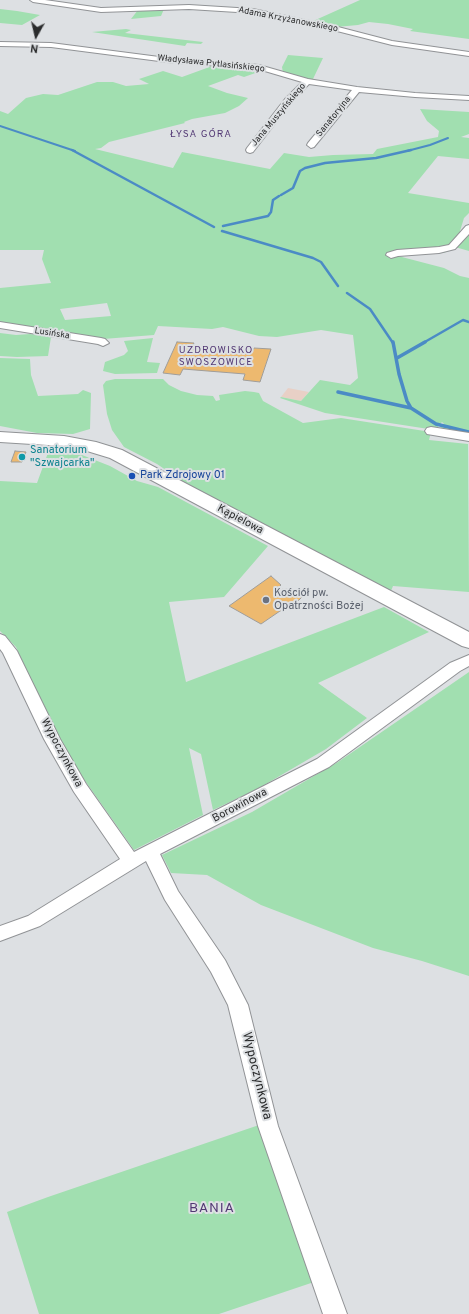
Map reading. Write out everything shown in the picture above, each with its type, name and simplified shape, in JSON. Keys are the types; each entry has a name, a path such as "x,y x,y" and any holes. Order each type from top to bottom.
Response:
{"street":[{"name":"Adama Krzyżanowskiego","path":"33,0 101,10 189,8 253,11 392,43 469,54"},
{"name":"Władysława Pytlasińskiego","path":"0,44 51,44 167,60 259,67 307,81 357,89 415,95 469,98"},
{"name":"Jana Muszyńskiego","path":"250,150 288,101 307,81"},
{"name":"Sanatoryjna","path":"311,145 357,89"},
{"path":"391,255 397,253 439,250 452,247 469,229"},
{"name":"Lusińska","path":"0,325 101,341 103,343"},
{"path":"431,431 469,437"},
{"name":"Kąpielowa","path":"0,437 68,441 116,454 469,641"},
{"name":"Wypoczynkowa","path":"0,639 10,651 52,738 80,788 131,861"},
{"name":"Borowinowa","path":"0,934 19,928 43,916 131,861 210,822 322,763 430,686 455,666 469,660"},
{"name":"Wypoczynkowa","path":"150,852 171,895 218,966 238,1005 268,1126 335,1314"}],"shaded area":[{"path":"288,388 309,392 301,401 281,397"}],"green space":[{"path":"360,0 469,0 469,39 410,31 413,29 388,24 369,22 358,25 336,27 311,22"},
{"path":"0,9 40,15 22,25 0,23"},
{"path":"164,9 161,16 131,19 138,10"},
{"path":"126,29 131,30 125,33 203,42 201,44 187,43 185,46 92,32"},
{"path":"288,55 323,58 313,79 310,80 283,73 282,67"},
{"path":"215,65 251,67 264,70 244,77 238,75 208,86 227,93 248,98 239,106 225,113 192,119 184,122 185,123 109,142 101,148 95,149 173,168 182,152 270,169 284,153 309,157 373,154 377,149 438,137 439,131 427,121 420,109 469,112 469,134 461,137 469,138 469,159 438,156 408,193 469,203 469,213 464,218 460,231 469,234 469,251 455,247 452,250 443,253 398,256 444,268 460,276 469,278 469,435 438,430 444,424 442,422 435,430 325,413 280,398 301,401 320,380 350,385 358,378 353,335 321,330 277,337 259,336 223,327 212,329 158,326 154,335 103,339 0,323 0,288 51,283 42,259 44,250 0,250 0,111 8,114 26,98 43,94 58,95 97,82 113,82 126,86 149,84 139,79 163,71 182,77","holes":["107,303 111,316 65,320 60,309"]},
{"path":"0,333 16,335 30,334 51,337 48,356 0,356"},
{"path":"153,338 147,362 160,363 157,373 115,374 103,371 105,362 124,355 128,351 124,341"},
{"path":"0,358 30,359 31,375 38,396 78,394 83,390 91,393 90,429 73,434 37,433 0,426"},
{"path":"115,379 163,379 169,385 181,391 197,395 213,396 216,401 220,400 219,395 245,391 254,392 259,393 263,401 303,423 341,418 431,432 429,440 468,444 469,592 393,586 391,591 182,481 157,464 124,447 112,430 107,414 103,385 106,381"},
{"path":"49,450 82,455 110,466 137,481 158,487 268,546 224,597 169,602 186,682 384,607 429,632 318,683 367,718 326,749 259,788 213,810 201,754 189,748 203,815 134,850 61,747 16,647 0,631 0,481 37,483"},
{"path":"469,672 469,976 422,961 373,948 261,905 207,875 171,873 162,855 252,812 338,762"},
{"path":"259,1125 314,1282 219,1314 39,1314 7,1212"}],"building":[{"path":"177,342 194,343 191,349 251,354 254,348 271,349 260,382 243,380 245,374 183,369 180,375 163,373"},
{"path":"15,451 26,452 22,462 11,462"},
{"name":"Kościół pw. Opatrzności Bożej","path":"271,576 281,585 277,589 309,590 293,606 280,611 261,624 229,606"}],"waterway":[{"path":"0,126 72,150"},
{"path":"410,150 448,138"},
{"path":"72,150 214,227"},
{"path":"281,195 293,188 300,171 305,168 325,163 376,158 410,150"},
{"path":"223,226 268,216 271,212 273,200 279,196"},
{"path":"222,231 313,258 321,262 338,286"},
{"path":"347,293 370,309 393,343"},
{"path":"423,343 463,320 469,322"},
{"path":"393,342 399,374 407,401 411,408"},
{"path":"397,358 425,342"},
{"path":"338,392 411,408"},
{"path":"411,408 436,424 469,432"}],"place":[{"name":"Sanatorium \"Szwajcarka\"","path":"22,457"},
{"name":"Park Zdrojowy 01","path":"132,476"},
{"name":"Kościół pw. Opatrzności Bożej","path":"266,600"}],"district":[{"name":"ŁYSA GÓRA","path":"201,135"},
{"name":"UZDROWISKO SWOSZOWICE","path":"216,356"},
{"name":"BANIA","path":"212,1209"}]}
